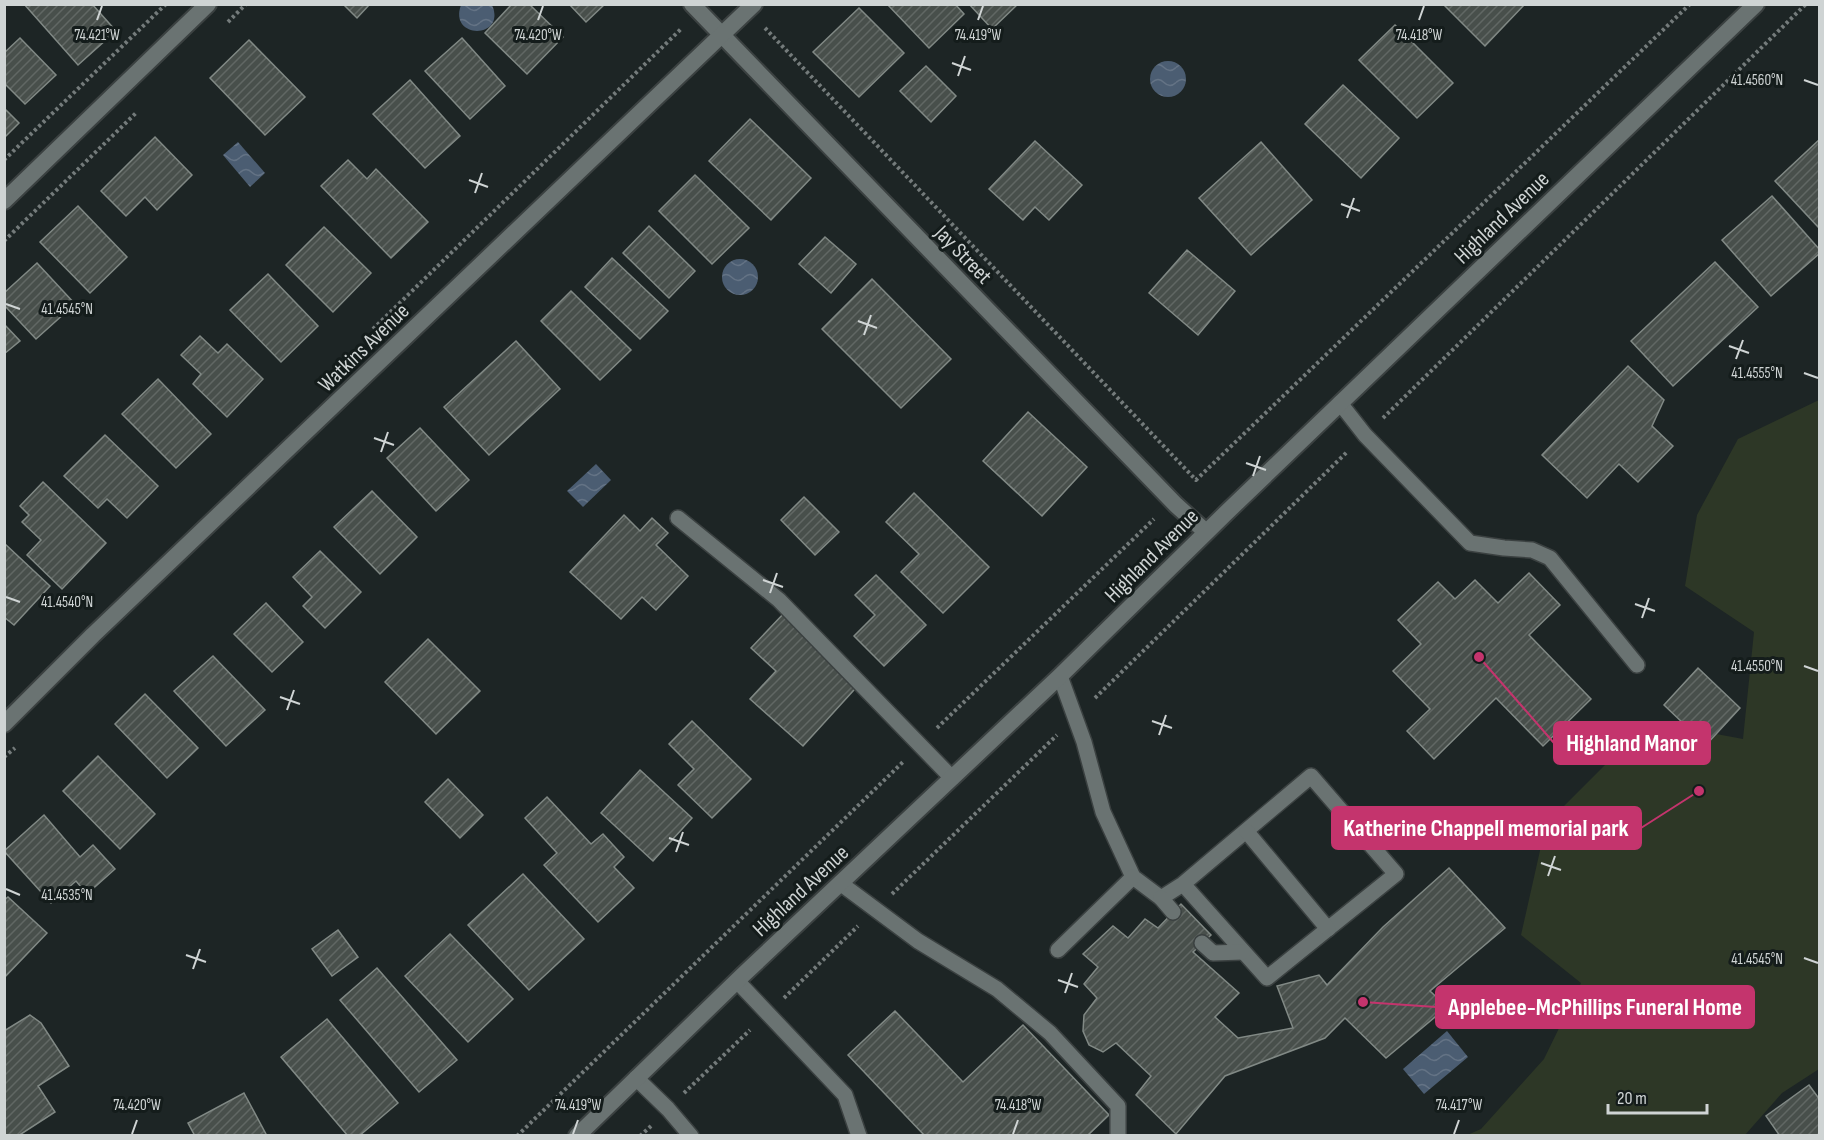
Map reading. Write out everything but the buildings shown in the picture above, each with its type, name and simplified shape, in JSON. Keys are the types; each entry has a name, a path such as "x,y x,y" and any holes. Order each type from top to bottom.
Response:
{"street":[{"path":"4,201 208,4"},
{"name":"Jay Street","path":"692,4 1168,496 1206,532"},
{"name":"Watkins Avenue","path":"4,724 93,635 754,4"},
{"name":"Highland Avenue","path":"577,1136 737,981 1060,676 1206,532 1756,4"}],"lane":[{"path":"1340,403 1365,435 1470,543 1532,550 1550,558 1637,665"},
{"path":"678,518 779,600 952,778"},
{"path":"1060,676 1084,742 1103,812 1133,877 1161,898 1173,912"},
{"path":"1161,898 1183,884 1247,832 1311,776 1396,874 1267,978 1183,884"},
{"path":"1247,832 1329,929"},
{"path":"1058,950 1133,877"},
{"path":"840,883 918,941 996,989 1050,1033 1118,1106 1118,1136"},
{"path":"1202,943 1213,953 1243,952"},
{"path":"737,981 845,1095 859,1136"},
{"path":"636,1078 668,1109 691,1136"}],"path":[{"path":"4,160 166,4"},
{"path":"221,29 246,4"},
{"path":"762,25 1196,480 1690,4"},
{"path":"640,1136 1075,717 1806,4"},
{"path":"372,329 689,22"},
{"path":"4,241 138,111"},
{"path":"517,1136 1158,514"}],"green space":[{"path":"1819,400 1819,1069 1782,1093 1745,1135 1465,1136 1481,1129 1544,1059 1581,983 1521,935 1546,824 1612,758 1695,730 1743,739 1754,632 1685,586 1697,515 1738,439"}],"water":[{"path":"461,5 492,5 494,16 492,24 477,31 462,25 459,16"},
{"path":"1168,61 1181,66 1186,79 1181,92 1168,97 1155,92 1150,79 1155,66"},
{"path":"238,142 265,173 250,187 223,155"},
{"path":"740,259 753,264 758,277 753,290 740,295 727,290 722,277 727,264"},
{"path":"596,464 611,480 583,507 567,491"},
{"path":"1447,1031 1468,1057 1424,1094 1403,1069"}],"place":[{"name":"Highland Manor","path":"1479,657"},
{"name":"Katherine Chappell memorial park","path":"1699,791"},
{"name":"Applebee-McPhillips Funeral Home","path":"1363,1002"}]}
